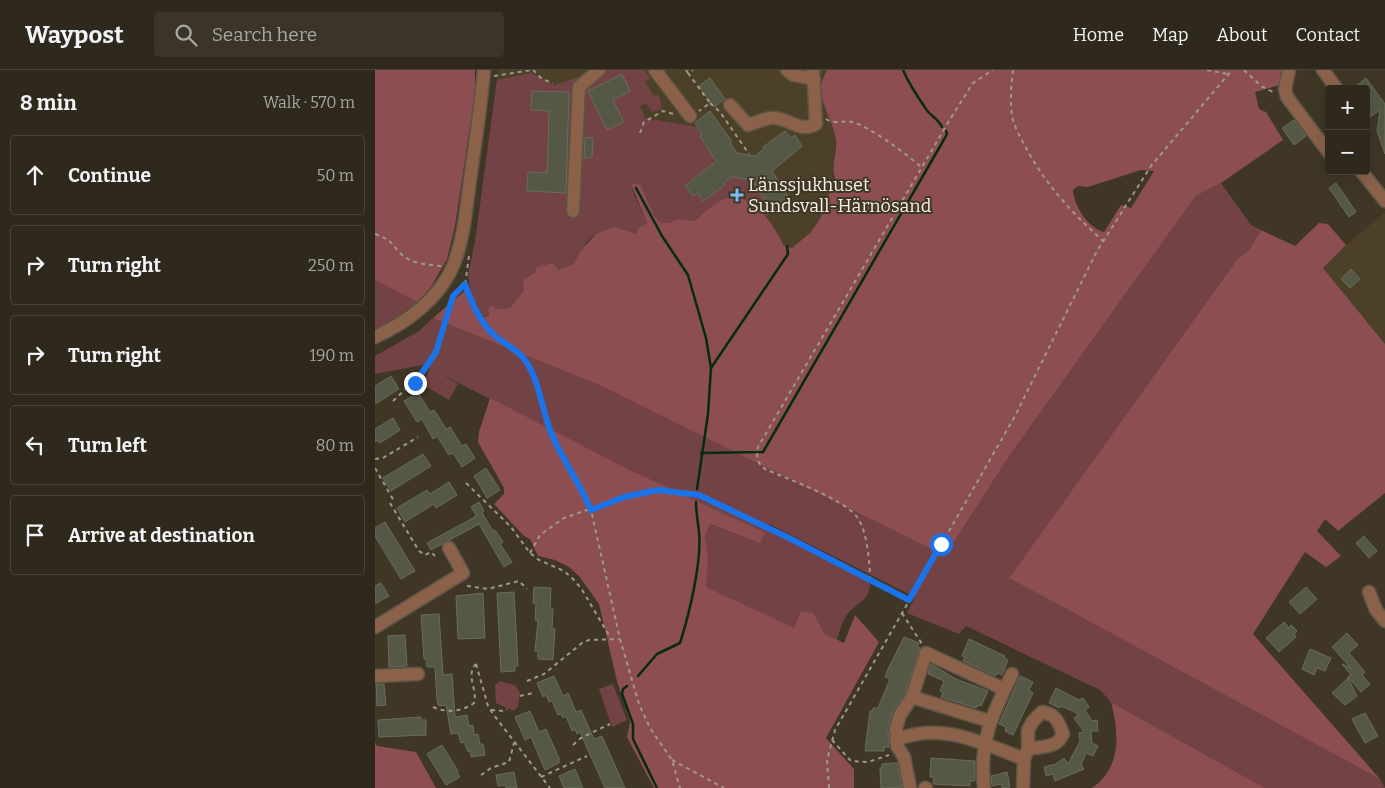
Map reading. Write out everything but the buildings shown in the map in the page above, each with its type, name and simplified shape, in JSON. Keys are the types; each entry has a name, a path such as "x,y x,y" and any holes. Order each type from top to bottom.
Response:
{"street":[{"path":"375,337 394,328 417,312 436,291 452,267 463,232 484,70"},
{"path":"573,211 579,87 599,70"},
{"path":"655,70 691,116"},
{"path":"730,105 747,125 772,118 804,128 816,124 813,75 793,75 787,70"},
{"path":"1289,70 1285,89 1287,97 1325,148"},
{"path":"1323,70 1334,85"},
{"path":"1364,175 1385,201"},
{"path":"375,627 463,573 449,548"},
{"path":"1369,592 1376,610 1385,621"},
{"path":"910,788 906,763 897,746 900,715 912,697 926,653 1004,689"},
{"path":"375,676 418,674"},
{"path":"984,788 981,759 983,744 989,730 989,721 1012,674"},
{"path":"912,697 989,721"},
{"path":"897,746 906,736 931,732 965,737 983,744 1026,754 1023,788"}],"path":[{"path":"494,70 494,76 533,70 542,79 553,83"},
{"path":"686,70 709,103 720,112 749,154"},
{"path":"688,73 693,70"},
{"path":"871,580 867,546 860,521 856,515 844,505 765,469 757,461 756,455 758,447 921,167 973,82 993,70"},
{"path":"1013,70 1011,86 1012,115 1026,148 1038,170 1059,198 1103,241"},
{"path":"1207,70 1228,74"},
{"path":"829,788 827,760 832,740 909,600 1015,416 1103,241 1151,166 1232,70"},
{"path":"1244,70 1261,86 1287,97"},
{"path":"640,133 644,122 663,111 691,116 709,103"},
{"path":"816,113 833,123 852,122 909,155 921,167"},
{"path":"375,234 392,241 401,254 420,264 452,267"},
{"path":"470,247 465,284 472,305 482,322 493,334 524,359 531,372 553,438 582,489 591,510 620,639 639,704 650,728 672,760 680,788"},
{"path":"393,401 425,371 436,352 453,296 465,284"},
{"path":"375,459 383,458 418,436"},
{"path":"375,468 394,501"},
{"path":"466,483 511,527 530,553 539,560 565,571 573,579 581,588 610,638"},
{"path":"530,553 532,545 548,529 564,518 624,497 658,490 699,495 789,538 909,600"},
{"path":"390,503 419,551 425,555 431,552 435,556"},
{"path":"467,586 488,589 519,581 527,589"},
{"path":"902,613 926,653"},
{"path":"527,681 550,669 582,643 610,638 620,639"},
{"path":"433,707 443,711 451,711 468,708 474,703 476,696 470,676 472,668 477,664 491,710 549,788"},
{"path":"520,696 533,693"},
{"path":"491,710 504,711 507,709"},
{"path":"573,745 581,738 610,724"},
{"path":"832,740 851,761 861,763 897,746"},
{"path":"481,775 491,768 509,762 514,743"},
{"path":"541,777 587,756"},
{"path":"672,760 724,788"}],"shaded area":[{"path":"375,70 475,70 475,93 455,226 447,259 431,287 417,302 375,280"},
{"name":"Länssjukhuset Sundsvall-Härnösand","path":"498,70 827,70 822,79 836,139 833,186 820,219 810,233 792,248 784,247 777,232 724,199 650,204 643,189 469,287 468,275 475,242"},
{"name":"Länssjukhuset Sundsvall-Härnösand","path":"600,70 644,70 650,78 645,82 654,96 659,95 662,109 652,112 646,103 640,106 645,118 697,127 714,158 713,163 686,186 692,196 697,193 703,201 725,185 724,183 732,177 752,180 772,212 767,216 749,203 712,206 694,221 677,219 669,223 661,223 655,217 640,184 631,188 647,223 638,228 636,234 608,229 593,236 583,247 574,265 558,270 535,273 527,280 524,290 510,308 496,309 483,318 472,297 468,275 475,242 497,80 531,73 554,85"},
{"path":"827,70 1284,70 1280,85 1255,92 1259,109 1266,112 1283,140 1221,183 1196,196 1012,452 945,556 601,386 433,318 469,287 483,318 489,315 488,309 491,305 496,309 510,308 524,290 523,280 535,273 537,267 553,263 558,270 574,264 581,250 596,234 614,227 636,234 638,228 647,223 631,184 640,184 655,217 661,223 669,223 677,219 694,221 725,199 745,200 754,205 769,220 784,246 792,248 810,233 820,219 835,178 836,140 821,92 821,83","holes":["1141,170 1154,171 1131,208 1121,205 1104,232 1098,230 1087,221 1076,203 1073,190 1078,186 1088,187"]},
{"path":"1221,183 1251,225 1261,230 1249,250 1238,258 1009,578 1380,779 1385,788 1265,788 1111,702 1100,690 966,626 959,634 907,613 915,597 769,524 767,530 870,580 867,595 850,611 842,624 837,639 824,633 801,611 795,629 705,587 708,553 705,537 710,524 760,543 630,470 441,374 458,384 449,400 422,384 430,369 423,365 375,374 375,356 419,331 433,318 601,386 945,556 1012,452 1196,196"},
{"path":"1384,213 1385,344 1323,268 1346,245"},
{"path":"1319,223 1328,224 1346,245 1323,268 1385,344 1385,493 1338,531 1325,519 1317,531 1341,556 1326,567 1305,552 1253,634 1380,779 1009,578 1238,258 1249,250 1261,230 1295,246"},
{"path":"375,280 417,302 390,323 375,329"},
{"path":"490,398 630,470 765,533 760,543 710,524 705,537 708,553 706,587 794,628 801,611 813,613 824,633 844,643 855,615 879,642 826,738 854,769 854,788 654,788 627,737 630,722 617,681 599,604 579,576 569,567 555,560 538,556 530,539 524,536 494,504 504,494 504,488 478,442 479,432"},
{"path":"500,681 515,685 520,693 518,706 514,711 496,703 495,685"},
{"path":"613,684 627,720 612,727 599,689"},
{"path":"1111,702 1265,788 1092,788 1102,780 1109,770 1116,749 1116,726"},
{"path":"375,742 377,746 416,752 436,788 375,788"}],"waterway":[{"path":"903,70 923,104 942,127"},
{"path":"701,453 763,452 942,143 947,134 946,131"},
{"path":"636,188 662,236 688,275 706,338 711,368 708,414 697,489"},
{"path":"711,368 788,254 787,246"},
{"path":"638,676 657,654 680,643 691,603 699,558 696,502"},
{"path":"627,686 623,689 622,694 633,724 633,739 657,788"}],"place":[{"name":"Länssjukhuset Sundsvall-Härnösand","path":"737,195"}],"route":[{"path":"415,383 425,371 436,352 453,296 465,284 472,305 482,322 493,334 524,359 537,388 553,438 572,470 591,510 624,497 658,490 699,495 789,538 909,600 941,544"}]}
